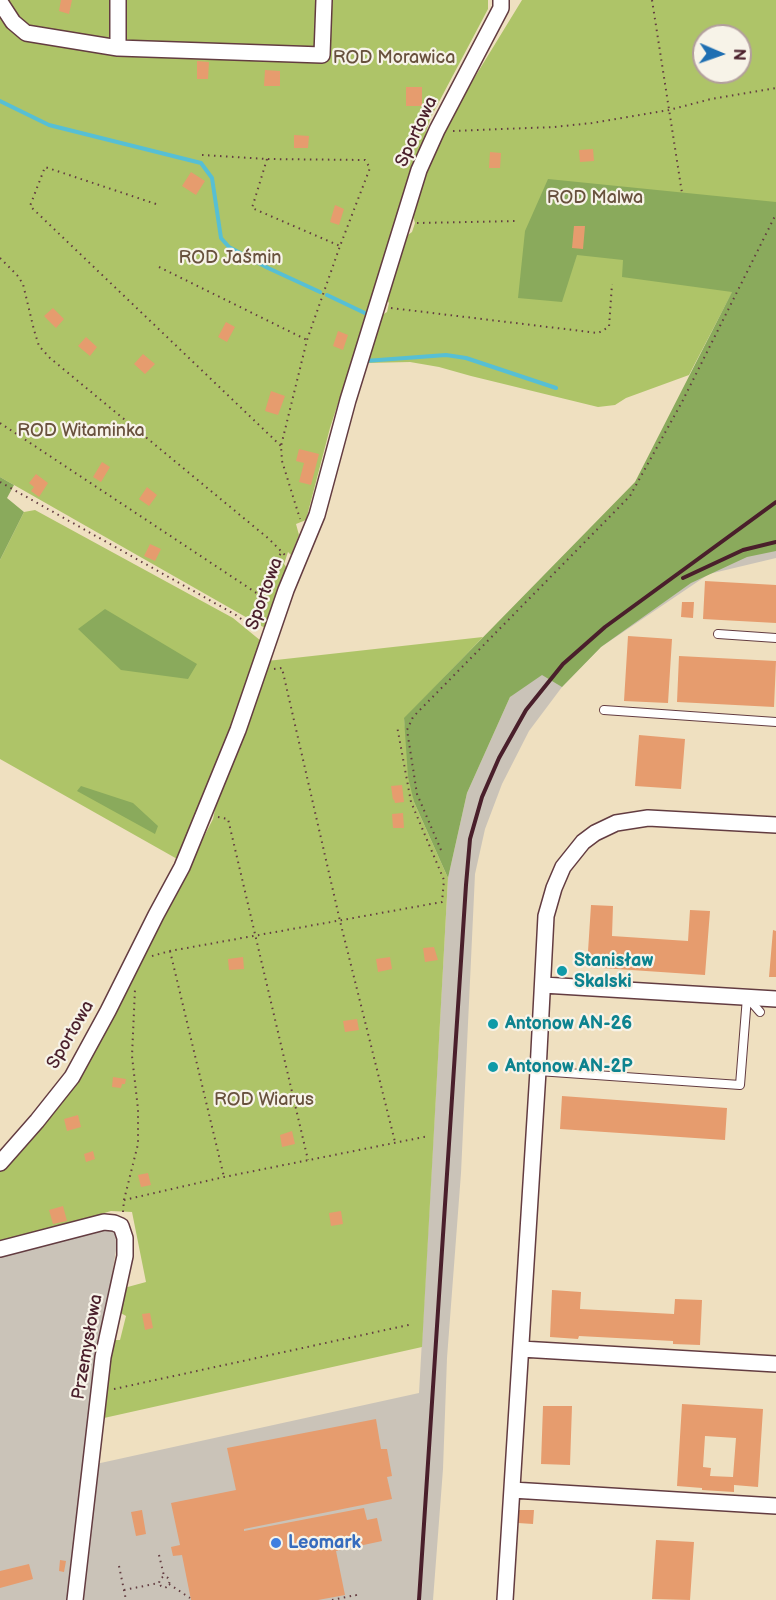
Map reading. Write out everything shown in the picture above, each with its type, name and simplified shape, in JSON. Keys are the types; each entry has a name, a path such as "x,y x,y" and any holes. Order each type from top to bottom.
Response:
{"street":[{"path":"118,0 118,48"},
{"path":"0,2 13,22 26,33 118,48 322,55 324,0"},
{"name":"Sportowa","path":"0,1163 72,1077 182,867 238,730 286,590 316,515 348,400 419,170 501,4"},
{"path":"505,1600 546,916 554,888 563,867 583,842 595,833 616,823 648,818 776,825"},
{"path":"543,986 776,999"},
{"name":"Przemysłowa","path":"0,1249 104,1222 114,1222 121,1226 125,1238 125,1256 103,1357 75,1600"},
{"path":"521,1349 776,1364"},
{"path":"512,1490 776,1506"}],"lane":[{"path":"718,634 776,638"},
{"path":"604,710 776,722"},
{"path":"747,997 760,1012"},
{"path":"538,1071 740,1085 747,997"}],"path":[{"path":"652,0 682,193"},
{"path":"454,130 554,127 592,123 776,88"},
{"path":"202,155 267,159 365,160 370,168 307,340 281,446 282,461 301,522"},
{"path":"267,159 252,208 340,246"},
{"path":"156,204 45,167 30,206 281,446"},
{"path":"441,850 417,794 407,730 413,717 630,496 682,402 776,214"},
{"path":"415,223 519,221"},
{"path":"0,258 17,275 22,284 39,346 50,358 287,556"},
{"path":"159,267 307,340"},
{"path":"388,308 598,333 609,327 612,284"},
{"path":"0,423 258,594 282,551"},
{"path":"0,482 236,615 269,640"},
{"path":"274,669 282,668 340,921 395,1142"},
{"path":"147,957 442,902 444,880 411,802 397,726"},
{"path":"213,817 228,819 308,1160"},
{"path":"170,951 224,1177"},
{"path":"123,1212 138,1144 138,1108 132,1056 135,986"},
{"path":"124,1200 224,1177 429,1136"},
{"path":"107,1390 413,1324"},
{"path":"159,1555 164,1576 169,1579 169,1584 190,1598"},
{"path":"119,1566 126,1600"},
{"path":"159,1583 164,1576"},
{"path":"124,1590 159,1583"},
{"path":"159,1583 163,1588 168,1587 169,1584"},
{"path":"333,1600 356,1595 357,1599"}],"shaded area":[{"path":"776,527 776,558 709,574 601,647 562,687 529,731 502,784 485,829 475,874 461,1173 447,1358 443,1469 433,1600 81,1600 96,1464 419,1393 448,878 467,793 510,697 548,652"},
{"path":"98,1227 111,1229 118,1238 86,1436 67,1600 0,1600 0,1254"}],"green space":[{"path":"0,0 488,0 488,9 431,117 330,428 306,520 296,524 299,535 291,555 288,552 284,564 287,568 265,628 0,477"},
{"name":"ROD Malwa","path":"522,0 776,0 776,208 689,375 626,398 615,405 598,407 439,367 410,362 365,363 382,315 387,312 389,303 386,298 405,237 412,232 415,223 413,216 437,141"},
{"path":"548,179 776,202 776,551 747,557 691,583 601,647 562,687 542,675 510,697 467,793 448,878 414,802 408,777 404,718 635,482 732,292 622,277 623,260 577,255 562,302 518,298 525,231"},
{"path":"0,477 14,485 7,498 24,512 0,560"},
{"path":"35,510 233,618 261,641 250,685 179,860 0,759 0,560 24,512"},
{"path":"105,609 197,664 188,679 121,670 78,629"},
{"name":"ROD Wiarus","path":"483,637 404,719 414,802 448,878 422,1347 104,1418 113,1340 120,1340 126,1316 119,1312 125,1297 124,1288 146,1282 132,1212 111,1211 0,1244 0,1170 134,973 213,819 217,800 267,661"},
{"path":"81,786 133,803 158,826 155,834 77,791"}],"building":[{"path":"61,0 72,0 69,14 59,11"},
{"path":"197,61 209,62 208,79 197,79"},
{"path":"265,70 280,71 280,86 264,86"},
{"path":"406,87 422,87 422,106 406,106"},
{"path":"294,135 309,136 308,148 294,148"},
{"path":"593,149 594,161 580,162 579,150"},
{"path":"490,152 501,153 500,168 489,168"},
{"path":"191,172 205,181 196,195 182,186"},
{"path":"335,205 344,209 339,225 330,222"},
{"path":"574,226 585,226 583,249 572,248"},
{"path":"53,308 64,319 56,328 44,316"},
{"path":"226,322 235,327 227,342 218,337"},
{"path":"338,331 348,335 343,350 333,346"},
{"path":"86,337 97,347 90,356 78,346"},
{"path":"143,354 155,364 145,374 134,364"},
{"path":"271,391 285,396 278,415 265,411"},
{"path":"299,449 319,454 311,485 299,482 304,463 296,461"},
{"path":"102,462 110,467 101,482 93,477"},
{"path":"36,474 48,483 39,497 31,491 34,487 29,483"},
{"path":"147,487 157,495 149,506 139,499"},
{"path":"150,544 161,549 155,561 144,556"},
{"path":"705,581 776,585 776,623 703,619"},
{"path":"682,602 694,602 693,618 681,617"},
{"path":"628,636 672,639 668,703 624,701"},
{"path":"679,656 776,661 774,707 677,702"},
{"path":"639,735 685,739 681,789 635,786"},
{"path":"402,785 404,802 395,803 391,786"},
{"path":"403,813 404,828 393,828 392,814"},
{"path":"591,905 613,906 612,936 688,941 690,910 710,911 705,975 587,967"},
{"path":"773,930 776,931 776,977 769,977"},
{"path":"434,947 438,960 425,962 423,948"},
{"path":"243,957 244,969 229,970 228,959"},
{"path":"390,957 392,969 378,972 376,959"},
{"path":"357,1019 359,1030 345,1032 343,1021"},
{"path":"113,1077 126,1079 125,1084 122,1084 121,1088 112,1087"},
{"path":"562,1096 727,1108 725,1140 560,1129"},
{"path":"78,1115 81,1127 67,1131 64,1119"},
{"path":"292,1131 295,1144 282,1147 280,1135"},
{"path":"93,1151 95,1159 86,1162 84,1154"},
{"path":"148,1173 151,1185 141,1187 138,1175"},
{"path":"63,1206 67,1221 53,1224 49,1210"},
{"path":"341,1211 343,1224 331,1226 329,1213"},
{"path":"552,1290 581,1292 580,1309 674,1314 675,1299 702,1300 700,1345 673,1344 673,1341 579,1336 578,1339 550,1337"},
{"path":"150,1313 153,1328 145,1330 142,1314"},
{"path":"682,1404 763,1409 758,1487 734,1485 734,1492 677,1486","holes":["705,1436 736,1438 733,1477 710,1476 711,1468 703,1467"]},
{"path":"543,1406 572,1406 570,1465 541,1464"},
{"path":"376,1419 381,1449 387,1449 392,1476 387,1477 392,1499 244,1529 244,1531 364,1508 367,1520 377,1518 382,1541 336,1551 345,1595 318,1600 191,1600 182,1555 173,1556 171,1547 180,1545 171,1503 236,1490 227,1448"},
{"path":"142,1510 146,1534 136,1536 131,1512"},
{"path":"518,1510 534,1510 533,1524 518,1523"},
{"path":"656,1540 694,1542 690,1600 652,1599"},
{"path":"60,1560 66,1561 64,1572 59,1571"},
{"path":"29,1564 33,1579 0,1588 0,1571"}],"waterway":[{"path":"0,101 49,125 201,163 212,178 221,238 229,247 320,292"},
{"path":"327,295 369,315"},
{"path":"365,361 446,355 466,358 556,388"}],"railway":[{"path":"419,1600 466,885 470,839 482,797 499,758 526,710 563,664 605,627 776,502"},
{"path":"683,578 743,550 776,542"}],"place":[{"name":"Stanisław Skalski","path":"562,971"},
{"name":"Antonow AN-26","path":"493,1024"},
{"name":"Antonow AN-2P","path":"493,1067"},
{"name":"Leomark","path":"276,1543"}],"park label":[{"name":"ROD Morawica","path":"394,58"},
{"name":"ROD Jaśmin","path":"230,258"},
{"name":"ROD Witaminka","path":"81,431"}]}
